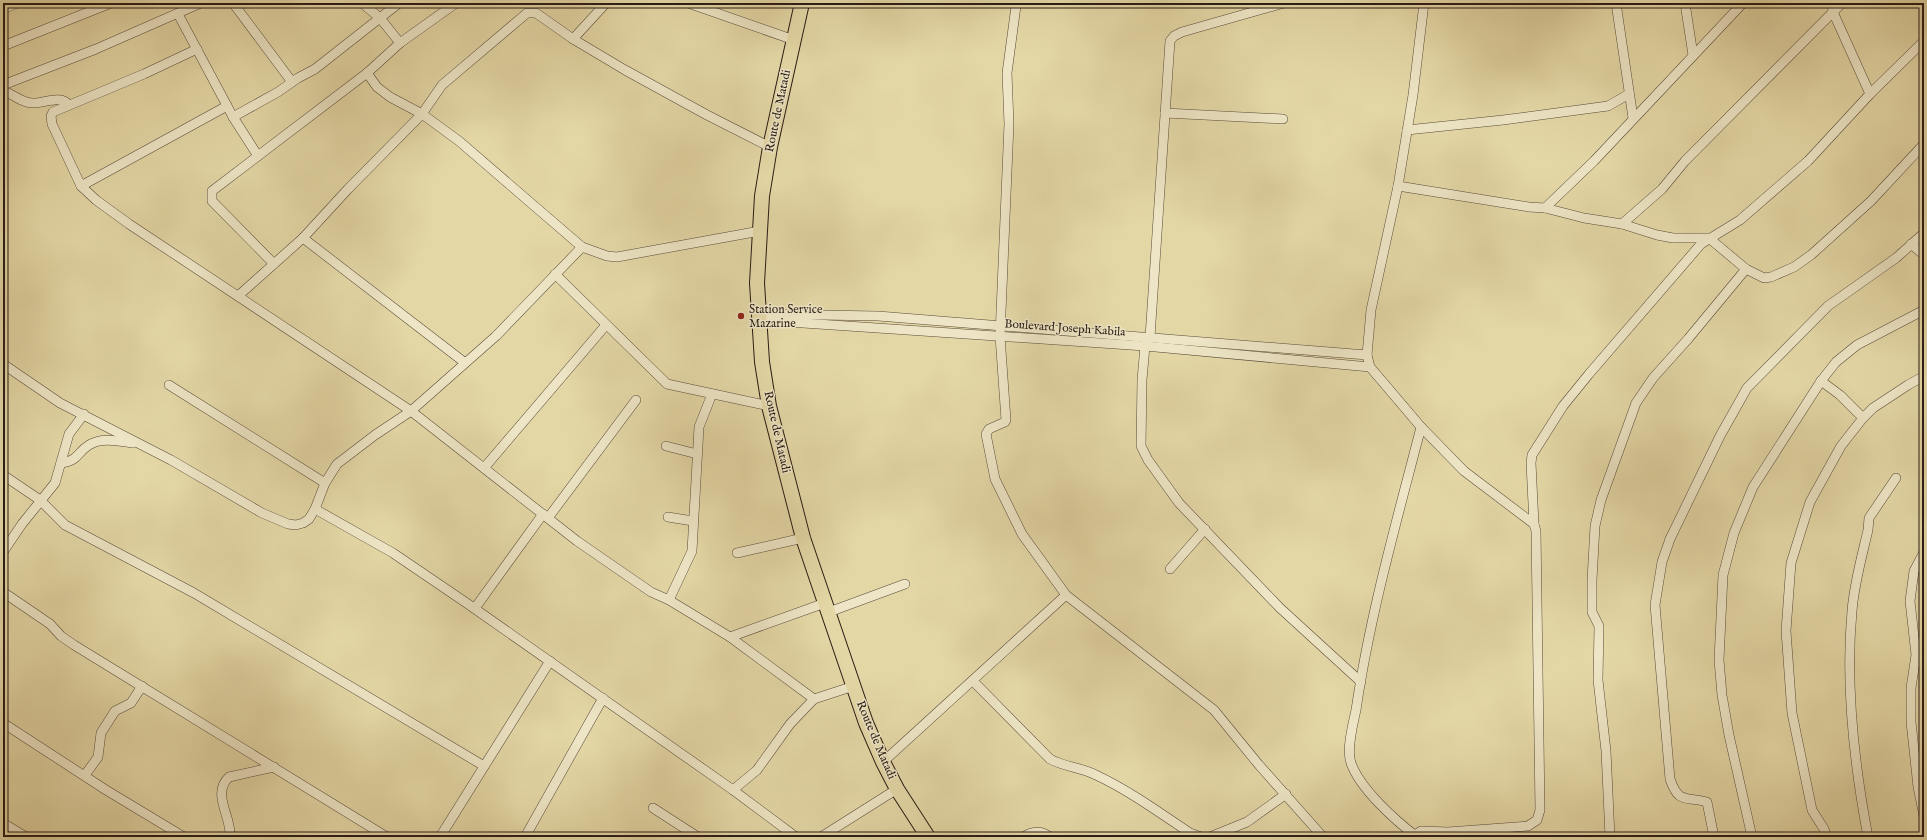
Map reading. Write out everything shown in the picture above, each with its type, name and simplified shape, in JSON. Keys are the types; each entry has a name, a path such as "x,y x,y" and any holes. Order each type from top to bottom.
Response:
{"highway":[{"name":"Route de Matadi","path":"802,3 770,147 762,196 758,317 762,362 769,406 803,538 866,723 897,789 928,837"}],"street":[{"path":"3,9 17,3"},
{"path":"3,46 110,3"},
{"path":"3,86 96,49 201,3"},
{"path":"233,3 292,82"},
{"path":"362,3 380,18 400,43"},
{"path":"233,117 278,92 318,66 399,3"},
{"path":"273,263 212,202 212,191 367,73 400,43 456,3"},
{"path":"573,39 606,3"},
{"path":"688,3 794,40"},
{"path":"1284,3 1262,6 1174,36 1168,50 1150,337 1145,346 1142,380 1141,446 1148,460 1179,503 1280,608 1361,682"},
{"path":"1424,3 1398,186 1371,310 1367,355 1370,367 1421,426 1464,471 1534,524"},
{"path":"1616,3 1633,118"},
{"path":"1685,3 1693,55"},
{"path":"1545,208 1594,161 1743,3"},
{"path":"1622,224 1662,189 1685,161 1832,8 1842,3"},
{"path":"1014,4 1007,73 1009,124 1001,331 1006,420 1005,422 989,429 986,434 995,479 1022,534 1066,595 1214,710 1259,765 1323,837"},
{"path":"1832,8 1870,94"},
{"path":"238,296 273,263 303,238 348,189 422,114 442,85 527,13 536,13 573,39 707,115 770,147"},
{"path":"178,14 233,117 258,156"},
{"path":"1398,186 1529,207 1545,208 1584,218 1622,224 1657,236 1673,238 1709,238 1718,235 1740,220 1808,161 1870,94 1924,41"},
{"path":"197,48 144,74 53,112 51,120 81,186 96,200 130,224 411,411 577,541 651,592 669,600 730,637 814,699"},
{"path":"367,73 377,87 390,97 422,114 459,141 582,247 607,256 617,257 760,231"},
{"path":"3,90 27,103 41,103 54,100 66,102 69,105"},
{"path":"1407,130 1503,120 1608,106 1629,94"},
{"path":"81,186 227,106"},
{"path":"1165,113 1283,119"},
{"path":"1709,238 1746,269 1759,276 1771,277 1779,275 1801,263 1859,212 1924,144"},
{"path":"1714,837 1707,802 1682,798 1675,793 1670,779 1655,606 1662,562 1670,539 1720,436 1747,388 1828,306 1896,258 1924,233"},
{"path":"303,238 464,362"},
{"path":"1421,426 1380,588 1350,744 1351,763 1364,786 1415,836 1420,831 1448,832 1528,826 1536,820 1540,810 1536,531 1534,524 1530,463 1532,455 1563,406 1589,374 1701,244 1709,238"},
{"path":"1911,244 1924,255"},
{"path":"3,364 48,396 195,474 262,513 288,524 303,523 309,518 315,509 325,484 337,464 375,435 411,411 464,362 496,336 582,247"},
{"path":"1610,837 1606,751 1598,680 1599,626 1592,612 1595,526 1600,500 1636,403 1642,393 1653,378 1688,339 1746,269"},
{"path":"555,274 662,381 673,387 769,406"},
{"path":"1752,837 1729,735 1722,695 1719,660 1723,575 1734,533 1753,487 1822,380 1836,362 1857,345 1924,310"},
{"name":"Boulevard Joseph Kabila","path":"758,317 1001,331 1150,337 1367,355"},
{"path":"484,468 606,325"},
{"name":"Boulevard Joseph Kabila","path":"1001,331 1370,367"},
{"path":"1827,837 1824,829 1812,810 1792,713 1786,630 1791,563 1800,528 1816,489 1841,446 1863,418 1887,398 1924,376"},
{"path":"1822,380 1840,395 1863,418"},
{"path":"169,385 325,484"},
{"path":"669,600 692,551 692,521 699,427 712,394"},
{"path":"475,608 636,400"},
{"path":"3,552 40,500 56,483 69,434 84,414"},
{"path":"61,463 72,461 87,446 98,441 136,443"},
{"path":"666,446 697,454"},
{"path":"3,475 40,500 65,525 194,593 484,766"},
{"path":"1868,837 1853,747 1850,673 1852,609 1868,530 1868,520 1896,478"},
{"path":"315,509 393,553 475,608 733,790 793,836"},
{"path":"668,517 692,521"},
{"path":"1170,569 1205,529"},
{"path":"737,553 803,538"},
{"path":"1924,552 1914,571 1910,607 1916,654 1911,688 1912,722 1918,787 1924,816"},
{"path":"730,637 906,584"},
{"path":"3,592 50,624 61,636 74,645 387,837"},
{"path":"883,762 1066,595"},
{"path":"440,837 550,661"},
{"path":"972,681 1050,759 1058,764 1095,774 1128,792 1190,833 1201,837"},
{"path":"85,775 98,757 101,734 115,711 131,703 142,686"},
{"path":"733,790 757,770 790,724 814,699 854,686"},
{"path":"525,837 603,698"},
{"path":"3,723 184,837"},
{"path":"230,837 230,830 221,798 224,782 229,777 274,767"},
{"path":"821,837 897,789"},
{"path":"1210,837 1247,822 1286,794"},
{"path":"653,808 698,837"},
{"path":"3,823 26,837"},
{"path":"1023,837 1031,832 1038,832 1050,837"}],"place":[{"name":"Station Service Mazarine","path":"741,316"}]}
